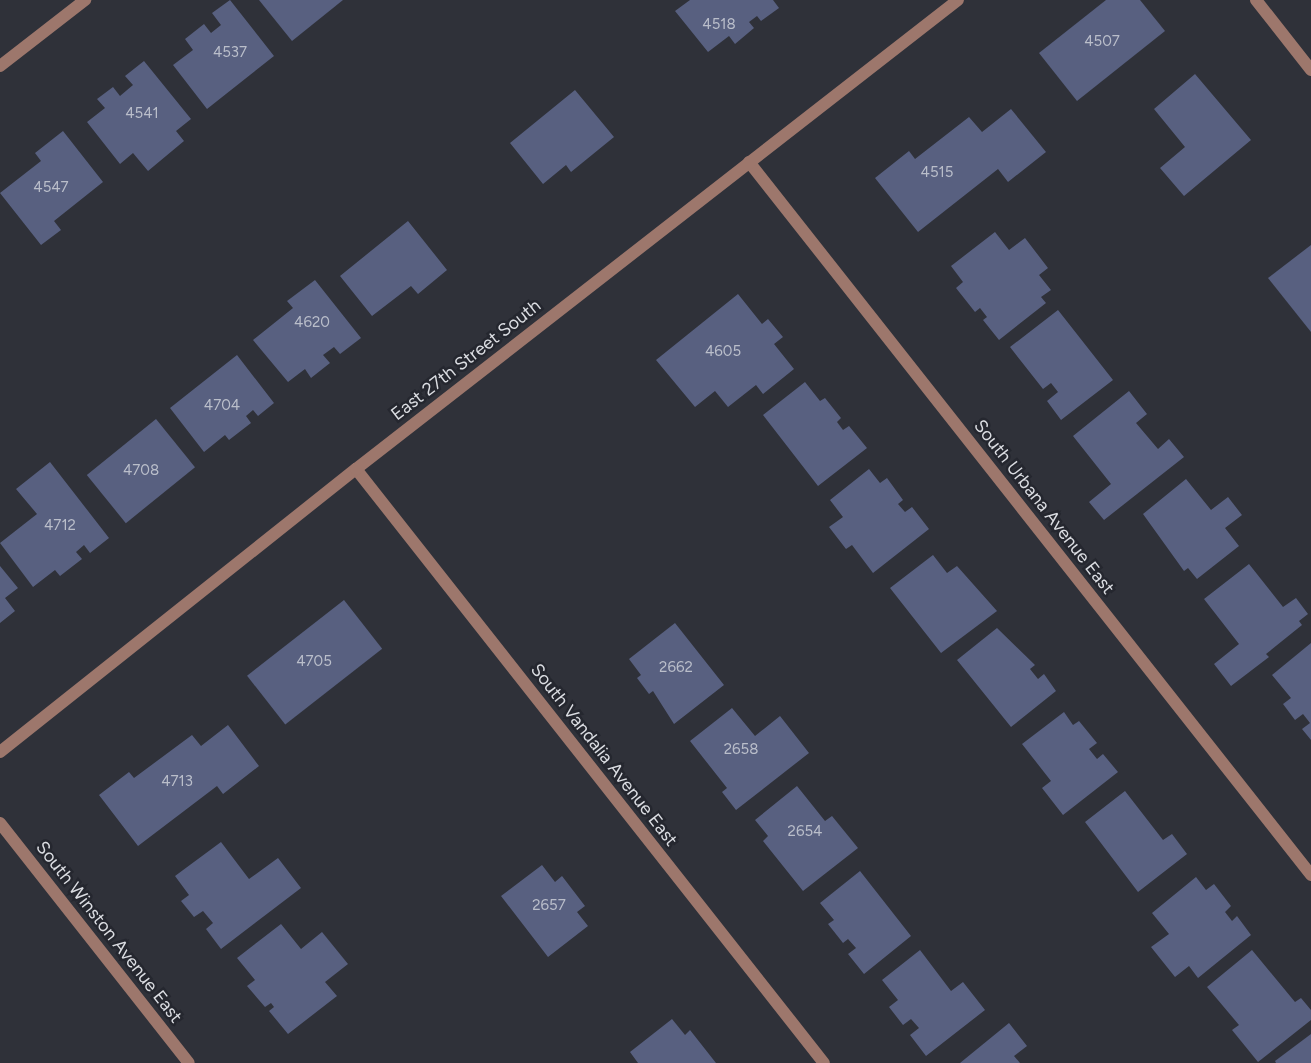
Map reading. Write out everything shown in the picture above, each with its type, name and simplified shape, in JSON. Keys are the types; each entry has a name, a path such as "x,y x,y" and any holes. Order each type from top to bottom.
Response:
{"street":[{"path":"0,66 85,0"},
{"name":"East 27th Street South","path":"0,752 356,469 958,0"},
{"path":"1256,0 1311,70"},
{"name":"South Urbana Avenue East","path":"749,162 1311,875"},
{"name":"South Vandalia Avenue East","path":"356,469 824,1063"},
{"name":"South Winston Avenue East","path":"0,824 189,1063"}],"building":[{"path":"230,0 274,56 207,109 173,65 193,50 185,39 204,24 211,33 221,25 212,13"},
{"path":"259,0 343,0 292,41"},
{"path":"690,0 773,0 779,8 761,21 757,16 749,22 754,28 735,44 729,36 708,52 675,11"},
{"path":"1106,0 1140,0 1165,31 1077,101 1039,53"},
{"path":"144,61 191,119 176,131 184,141 148,171 133,153 120,164 87,122 105,108 97,99 113,87 120,96 133,85 125,76"},
{"path":"1195,74 1251,140 1184,196 1160,168 1185,147 1154,109"},
{"path":"575,90 614,137 571,172 566,165 543,184 510,143"},
{"path":"1011,109 1046,152 1008,182 998,169 918,232 875,178 909,151 915,159 969,117 982,132"},
{"path":"63,131 103,182 54,221 61,230 41,245 0,193 41,161 35,153"},
{"path":"408,221 447,270 418,294 411,286 372,316 340,276"},
{"path":"995,232 1009,250 1025,238 1048,268 1039,275 1051,290 1041,297 1046,303 999,340 983,320 987,317 980,308 975,312 956,288 963,282 951,266"},
{"path":"1311,245 1311,332 1268,278"},
{"path":"315,280 361,338 340,354 334,347 323,355 330,363 311,378 305,369 288,382 253,340 293,308 287,301"},
{"path":"738,294 762,324 768,319 783,337 774,344 794,369 763,394 756,385 728,407 715,391 695,407 656,360"},
{"path":"1058,310 1113,380 1061,420 1047,401 1058,392 1051,383 1043,389 1010,347"},
{"path":"237,355 274,403 258,416 253,410 246,416 251,423 229,440 225,435 204,452 170,408"},
{"path":"805,382 820,401 825,398 841,418 837,422 843,430 849,426 867,448 818,486 763,415"},
{"path":"1129,391 1147,414 1136,423 1158,449 1169,439 1184,457 1104,520 1089,502 1111,484 1073,436"},
{"path":"156,419 195,467 126,523 87,475"},
{"path":"50,462 109,538 90,553 84,545 76,552 82,559 60,576 55,570 33,587 0,543 37,514 16,489"},
{"path":"869,469 880,483 887,478 903,500 898,504 905,512 912,507 929,529 873,573 852,545 846,549 829,527 843,517 830,500"},
{"path":"1186,479 1211,510 1228,497 1242,515 1225,528 1239,546 1197,579 1188,568 1184,571 1143,514"},
{"path":"933,555 947,573 957,566 997,611 941,653 890,588"},
{"path":"1249,564 1283,607 1296,598 1308,614 1299,621 1302,625 1266,654 1269,657 1231,686 1214,664 1239,644 1204,599"},
{"path":"0,566 18,588 5,598 15,611 0,623"},
{"path":"344,600 382,649 285,725 247,676"},
{"path":"675,623 724,685 674,724 653,691 649,694 637,678 641,675 629,659"},
{"path":"997,628 1035,665 1030,669 1038,679 1044,674 1056,691 1011,727 957,660"},
{"path":"1311,643 1311,740 1302,729 1310,723 1303,714 1295,720 1283,704 1291,698 1272,675"},
{"path":"732,708 755,736 780,716 809,753 736,810 722,792 727,788 690,741"},
{"path":"1064,712 1073,725 1079,721 1097,743 1089,749 1097,759 1103,754 1118,772 1063,815 1042,788 1051,781 1022,744"},
{"path":"228,725 259,766 223,794 217,786 138,846 99,795 129,772 134,778 192,735 201,746"},
{"path":"797,786 825,821 832,816 858,848 803,891 763,841 768,836 755,820"},
{"path":"1125,791 1163,840 1172,834 1187,854 1138,892 1085,822"},
{"path":"221,842 249,879 278,858 301,888 221,949 206,929 213,923 203,911 194,917 181,901 189,895 175,876"},
{"path":"542,865 555,882 562,876 585,906 577,912 588,926 548,957 501,896"},
{"path":"860,871 911,936 864,974 848,954 856,948 848,939 843,943 828,924 834,920 820,903"},
{"path":"1196,877 1206,890 1214,884 1231,906 1225,912 1232,921 1237,916 1251,935 1198,978 1189,966 1175,977 1151,947 1169,934 1152,913"},
{"path":"281,924 301,949 322,932 348,964 325,982 337,996 288,1034 269,1011 274,1007 271,1003 265,1007 247,986 255,980 237,958"},
{"path":"920,950 951,991 963,982 985,1010 926,1056 910,1035 919,1028 911,1019 903,1025 889,1007 898,1000 882,980"},
{"path":"1252,950 1295,1002 1301,998 1311,1010 1311,1020 1258,1062 1232,1030 1239,1025 1207,987"},
{"path":"672,1019 685,1035 690,1030 716,1063 638,1063 630,1052"},
{"path":"1009,1023 1027,1046 1014,1056 1020,1063 960,1063"},
{"path":"1311,1034 1311,1063 1276,1063 1275,1061"}]}
